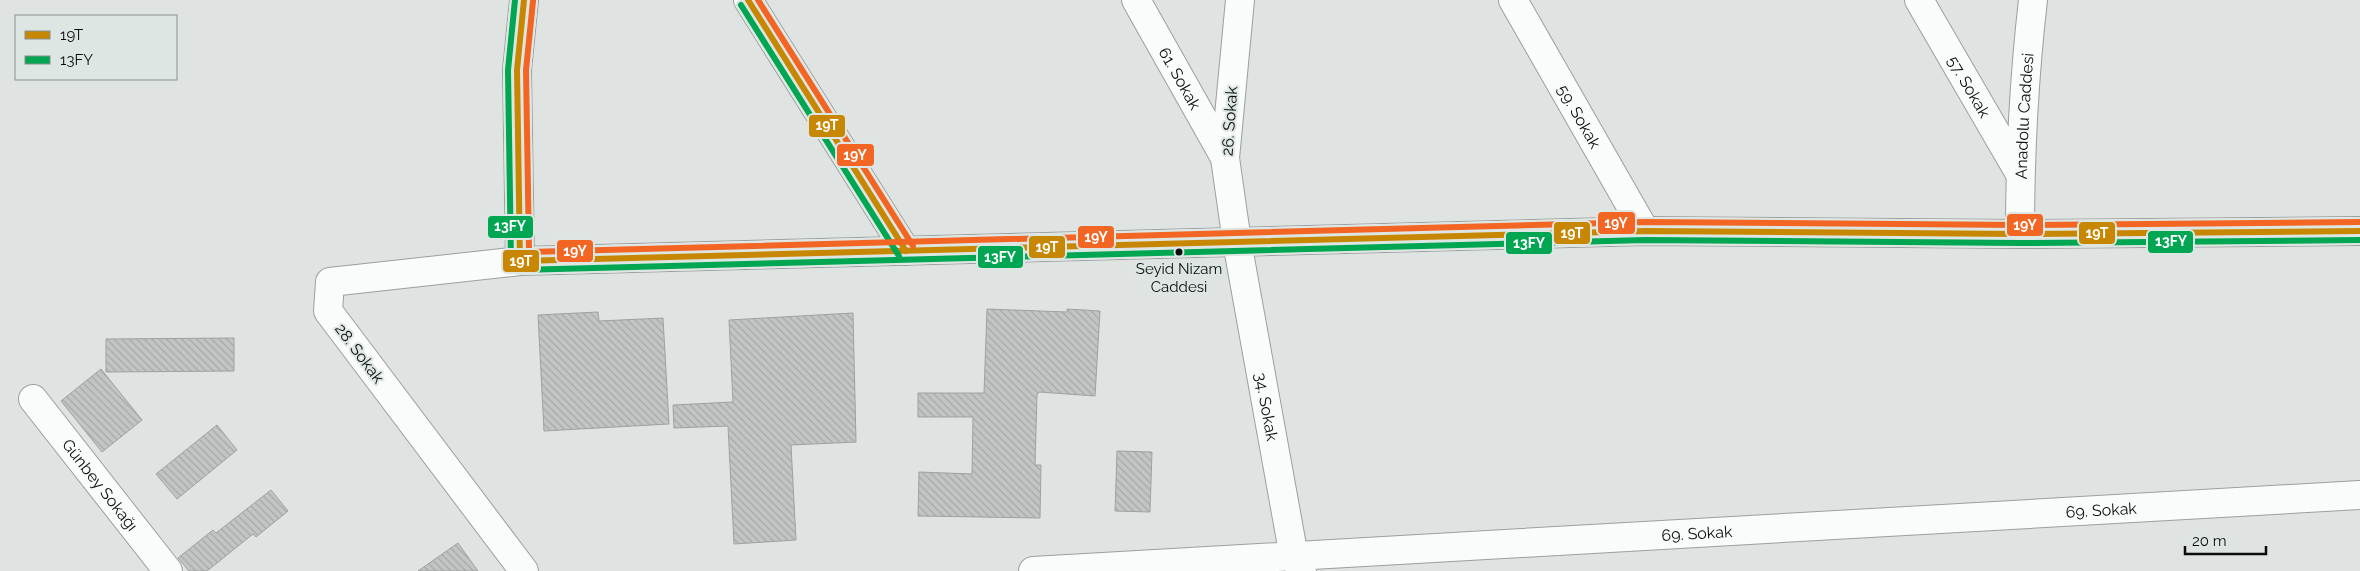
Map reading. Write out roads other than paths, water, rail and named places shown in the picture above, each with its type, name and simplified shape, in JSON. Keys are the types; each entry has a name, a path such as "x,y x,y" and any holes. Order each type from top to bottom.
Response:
{"street":[{"path":"524,0 517,70 520,261 1645,231 2020,234 2360,232"},
{"path":"748,0 906,251"},
{"name":"61. Sokak","path":"1136,0 1225,158"},
{"name":"26. Sokak","path":"1237,242 1225,158 1240,0"},
{"name":"59. Sokak","path":"1513,0 1645,231"},
{"name":"57. Sokak","path":"1919,0 2020,174"},
{"name":"Anadolu Caddesi","path":"2020,234 2020,174 2026,58 2033,0"},
{"name":"34. Sokak","path":"1237,242 1298,564"},
{"name":"28. Sokak","path":"520,261 330,282 328,311 524,571"},
{"name":"Günbey Sokağı","path":"33,399 168,571"},
{"name":"69. Sokak","path":"1033,571 1298,564 2360,495"}],"place":[{"name":"Seyid Nizam Caddesi","path":"1179,252"}]}
